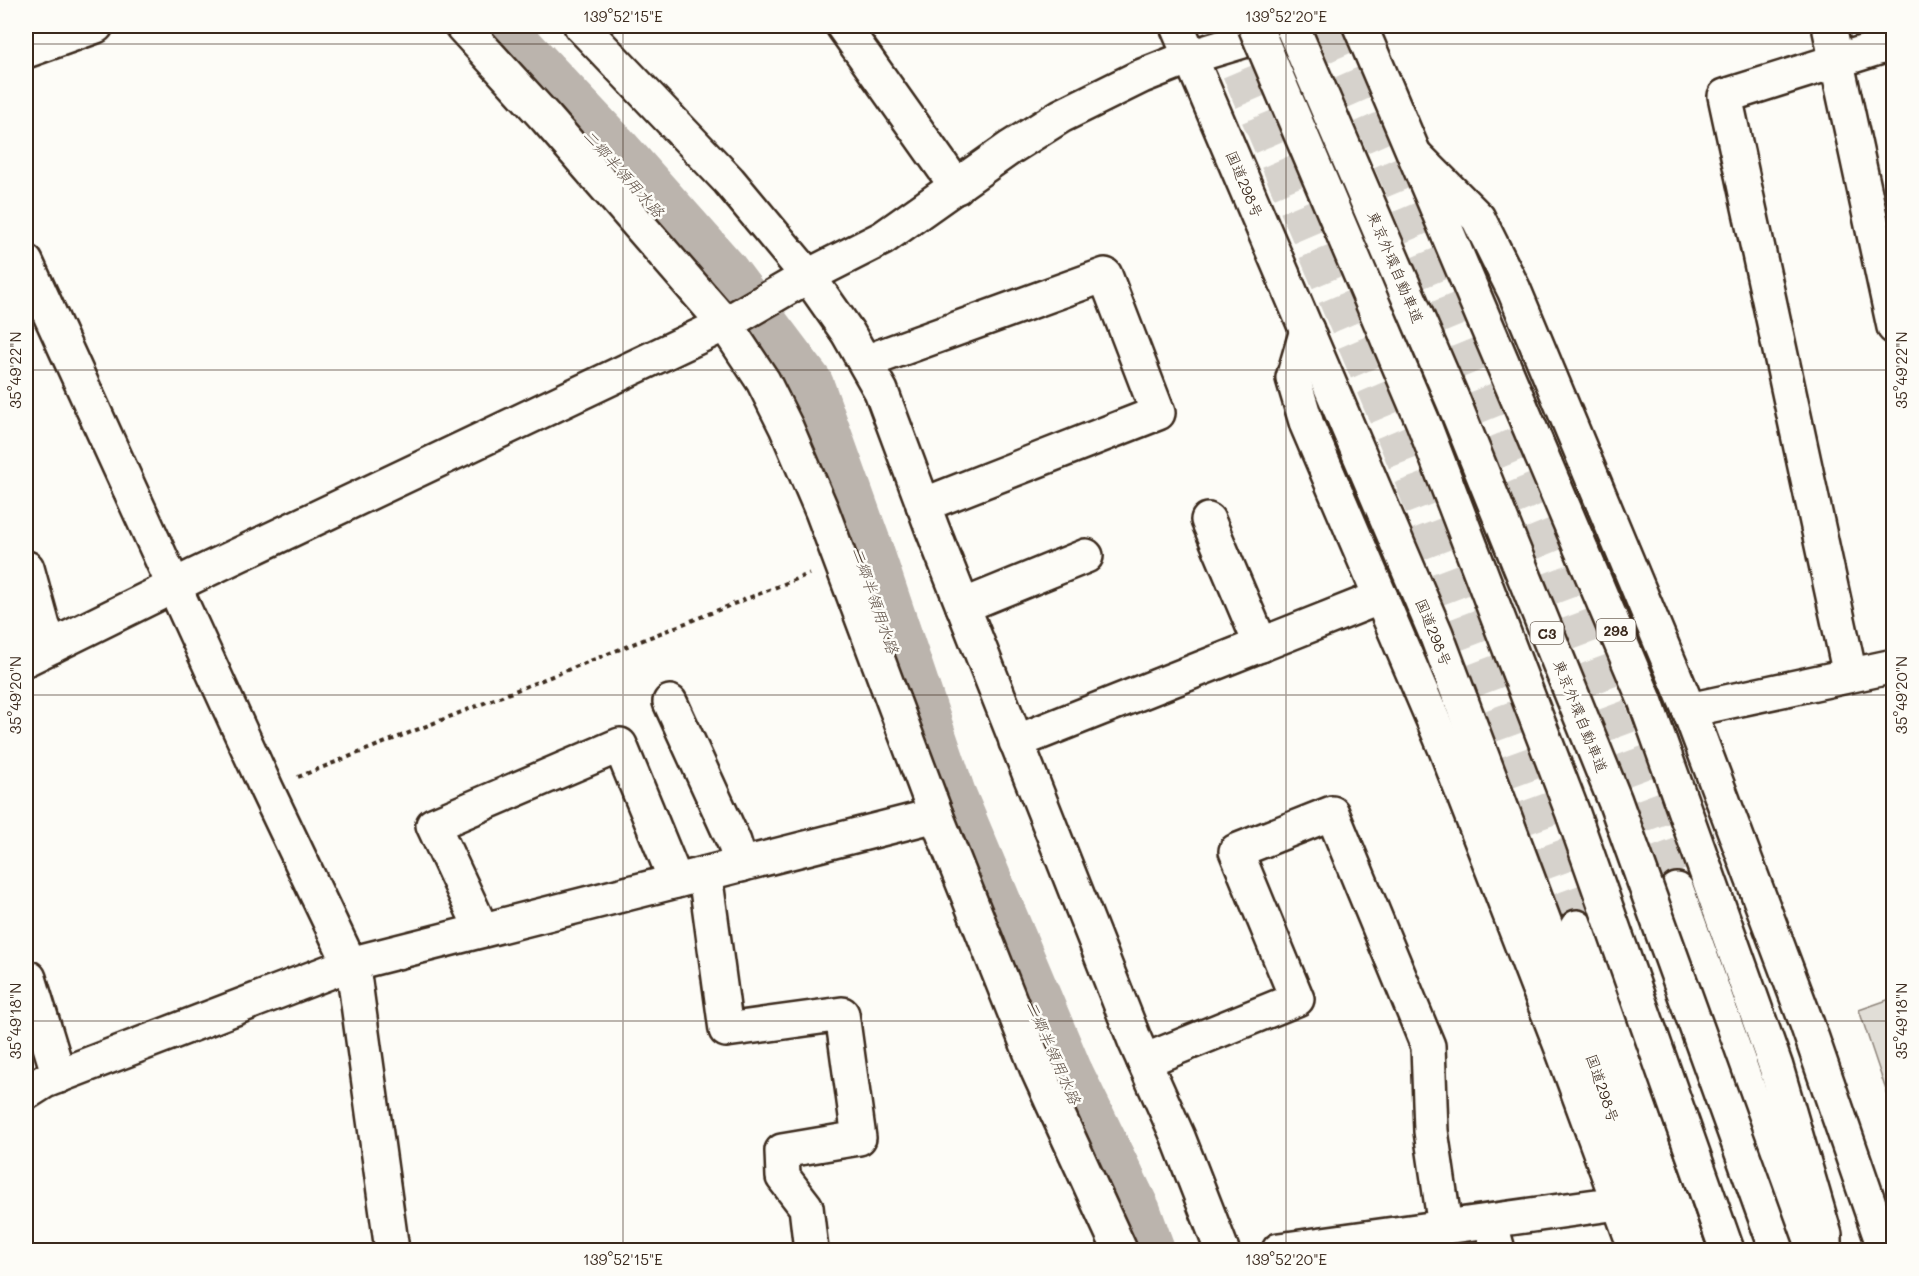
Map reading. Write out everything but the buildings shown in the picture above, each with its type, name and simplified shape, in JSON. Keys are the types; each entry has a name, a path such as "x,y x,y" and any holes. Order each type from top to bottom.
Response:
{"main road":[{"path":"26,51 58,32 96,26"},
{"path":"462,26 546,117 725,324 763,381 786,427 822,511 936,815 1038,1071 1120,1251"},
{"path":"581,26 729,181 808,276 848,333 881,391 963,606 1222,1251"},
{"path":"843,26 957,187"},
{"name":"国道298号","path":"1177,26 1440,645 1551,940 1660,1251"},
{"path":"1190,57 1231,26"},
{"name":"C3","path":"1255,26 1423,422 1572,811 1727,1251"},
{"path":"38,652 725,324 808,276 883,238 1010,148 1061,116 1142,76 1190,57 1293,26"},
{"name":"東京外環自動車道","path":"1293,26 1454,404 1615,801 1777,1251"},
{"name":"298","path":"1360,26 1646,700 1776,1067 1825,1235 1825,1251"},
{"path":"1829,26 1893,327"},
{"path":"1850,675 1725,96 1893,43"},
{"path":"1417,157 1478,218 1514,290 1689,710 1807,1024 1885,1251"},
{"path":"26,262 267,790 350,964 355,982 392,1251"},
{"path":"865,362 1105,275 1158,413 923,505"},
{"path":"1307,330 1293,378 1307,424 1446,750 1562,1046 1636,1251"},
{"path":"1208,520 1261,645"},
{"path":"963,606 1086,556"},
{"path":"27,568 43,626 38,652"},
{"path":"1017,742 1381,597"},
{"path":"1689,710 1893,666"},
{"path":"670,702 734,842 741,865"},
{"path":"482,930 433,825 620,745 691,878 726,1030 842,1014 859,1138 782,1151 783,1177 806,1207 811,1251"},
{"path":"1144,1061 1297,999 1236,851 1332,813 1428,1046 1431,1131 1445,1227"},
{"path":"26,1093 59,1076 350,964 936,815"},
{"path":"1677,890 1806,1251"},
{"name":"国道298号","path":"1577,927 1689,1251"},
{"path":"29,978 59,1076"},
{"path":"1279,1251 1445,1227 1494,1236 1618,1203"}],"path":[{"path":"267,790 841,562"}],"shaded area":[{"path":"1894,998 1893,1111 1859,1010"}],"waterway":[{"name":"二郷半領用水路","path":"490,26 607,150 718,275 803,388 861,549 945,797 1061,1073 1130,1214 1143,1250"}],"tunnel":[{"path":"1219,26 1403,459 1497,706 1577,927"},
{"path":"1330,26 1399,183 1553,556 1677,890"}]}
